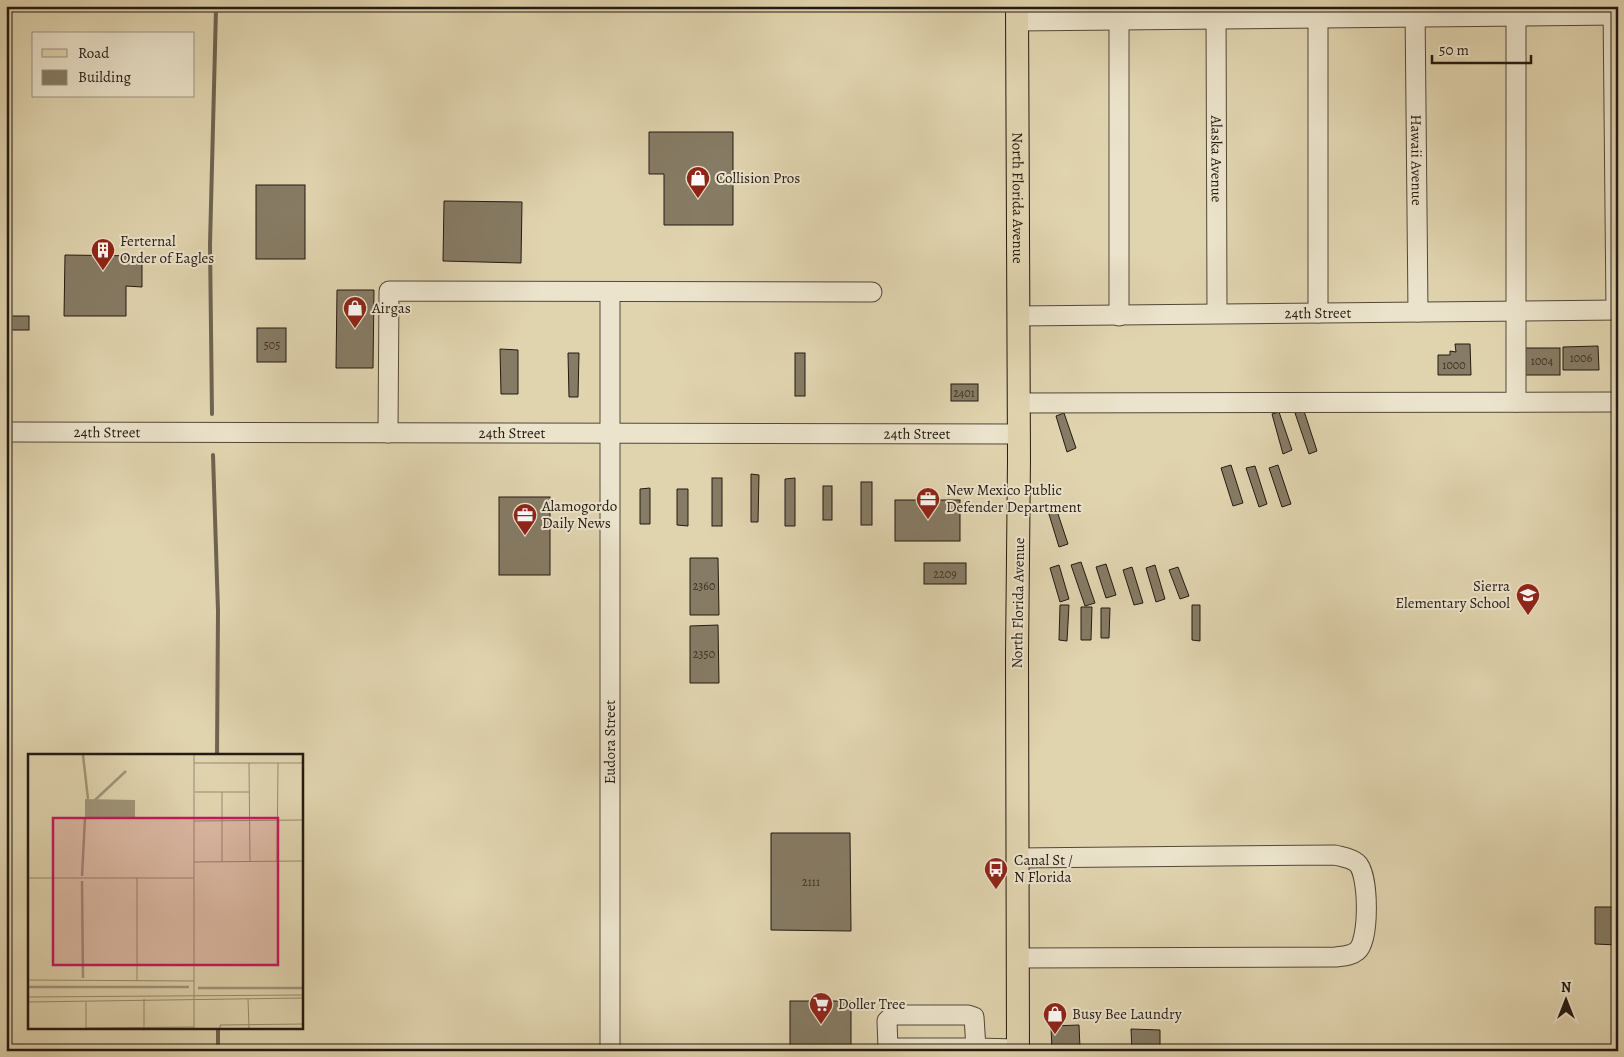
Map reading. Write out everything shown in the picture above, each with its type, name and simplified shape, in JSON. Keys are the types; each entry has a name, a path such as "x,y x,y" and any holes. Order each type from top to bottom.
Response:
{"main road":[{"name":"North Florida Avenue","path":"1017,13 1019,403 1018,1050"}],"street":[{"name":"Hawaii Avenue","path":"1415,11 1418,312"},
{"path":"1516,11 1516,402"},
{"name":"Alaska Avenue","path":"1216,12 1217,313"},
{"path":"1318,12 1318,313"},
{"path":"1017,13 1615,12 1617,310"},
{"path":"1118,13 1119,316"},
{"path":"388,433 389,291 872,292"},
{"name":"Eudora Street","path":"610,292 610,1051"},
{"name":"24th Street","path":"1018,316 1617,310"},
{"path":"1019,403 1618,402"},
{"name":"24th Street","path":"6,432 1019,434"},
{"path":"1017,858 1325,855 1347,857 1357,862 1365,876 1366,933 1358,950 1349,956 1336,957 1018,958"},
{"path":"976,1048 976,1021 974,1017 968,1015 893,1015 887,1021 888,1048 1018,1050"}],"building":[{"name":"Collision Pros","path":"649,132 733,132 733,225 664,225 664,174 649,174"},
{"path":"256,185 305,185 305,259 256,259"},
{"path":"444,201 522,202 521,263 443,261"},
{"name":"Ferternal Order of Eagles","path":"65,255 142,256 142,287 126,286 126,316 64,316"},
{"name":"Airgas","path":"337,290 374,290 373,368 336,368"},
{"path":"6,316 29,316 29,330 6,330"},
{"path":"257,328 286,328 286,362 257,362"},
{"path":"1455,344 1470,344 1471,375 1438,375 1438,355 1450,355 1450,351 1456,352"},
{"path":"1598,346 1599,370 1563,370 1563,347"},
{"path":"1523,348 1560,348 1560,375 1523,375"},
{"path":"500,349 518,350 518,394 501,394"},
{"path":"568,353 579,353 578,397 569,397"},
{"path":"795,353 805,353 805,396 795,396"},
{"path":"951,384 978,384 978,401 951,401"},
{"path":"1304,411 1317,451 1309,454 1295,413"},
{"path":"1279,412 1292,450 1283,454 1272,414"},
{"path":"1064,413 1076,448 1067,452 1056,416"},
{"path":"1231,465 1243,503 1233,506 1221,468"},
{"path":"1278,465 1291,504 1282,507 1269,468"},
{"path":"1255,466 1267,504 1259,507 1246,468"},
{"path":"751,474 759,475 758,522 751,522"},
{"path":"712,478 722,478 722,526 712,526"},
{"path":"795,478 795,526 785,526 785,479"},
{"path":"861,482 872,482 872,525 861,525"},
{"path":"823,486 832,486 832,520 823,520"},
{"path":"650,488 650,524 640,524 640,489"},
{"path":"677,489 688,489 688,526 677,525"},
{"name":"Alamogordo Daily News","path":"499,497 550,497 550,575 499,575"},
{"name":"New Mexico Public Defender Department","path":"895,500 960,500 960,541 895,541"},
{"path":"1056,508 1068,544 1059,547 1048,511"},
{"path":"690,558 718,558 719,615 690,615"},
{"path":"1081,562 1095,603 1085,606 1071,565"},
{"path":"924,563 966,563 966,584 924,584"},
{"path":"1106,564 1116,595 1106,598 1096,567"},
{"path":"1059,565 1069,599 1060,602 1050,568"},
{"path":"1155,565 1165,599 1156,602 1146,568"},
{"path":"1132,567 1143,603 1134,605 1123,570"},
{"path":"1178,567 1189,596 1180,599 1169,570"},
{"path":"1060,605 1069,605 1067,641 1059,640"},
{"path":"1192,605 1200,605 1200,641 1192,640"},
{"path":"1081,607 1092,607 1091,640 1081,640"},
{"path":"1101,608 1110,608 1109,638 1101,638"},
{"path":"718,625 719,683 690,683 690,626"},
{"path":"771,833 850,833 851,931 771,930"},
{"path":"1595,907 1618,907 1618,945 1595,944"},
{"name":"Doller Tree","path":"790,1001 851,1001 851,1049 790,1049"},
{"path":"1079,1025 1080,1048 1100,1047 1100,1051 1052,1051 1051,1026"},
{"path":"1131,1029 1160,1030 1160,1051 1132,1051"}],"waterway":[{"path":"212,414 210,244 216,9 220,6"},
{"path":"213,455 218,611 217,754"},
{"path":"218,1030 218,1051"}],"place":[{"name":"Collision Pros","path":"698,199"},
{"name":"Ferternal Order of Eagles","path":"103,271"},
{"name":"Airgas","path":"355,329"},
{"name":"New Mexico Public Defender Department","path":"928,520"},
{"name":"Alamogordo Daily News","path":"525,536"},
{"name":"Sierra Elementary School","path":"1528,616"},
{"name":"Canal St / N Florida","path":"996,890"},
{"name":"Doller Tree","path":"821,1025"},
{"name":"Busy Bee Laundry","path":"1055,1035"}]}
